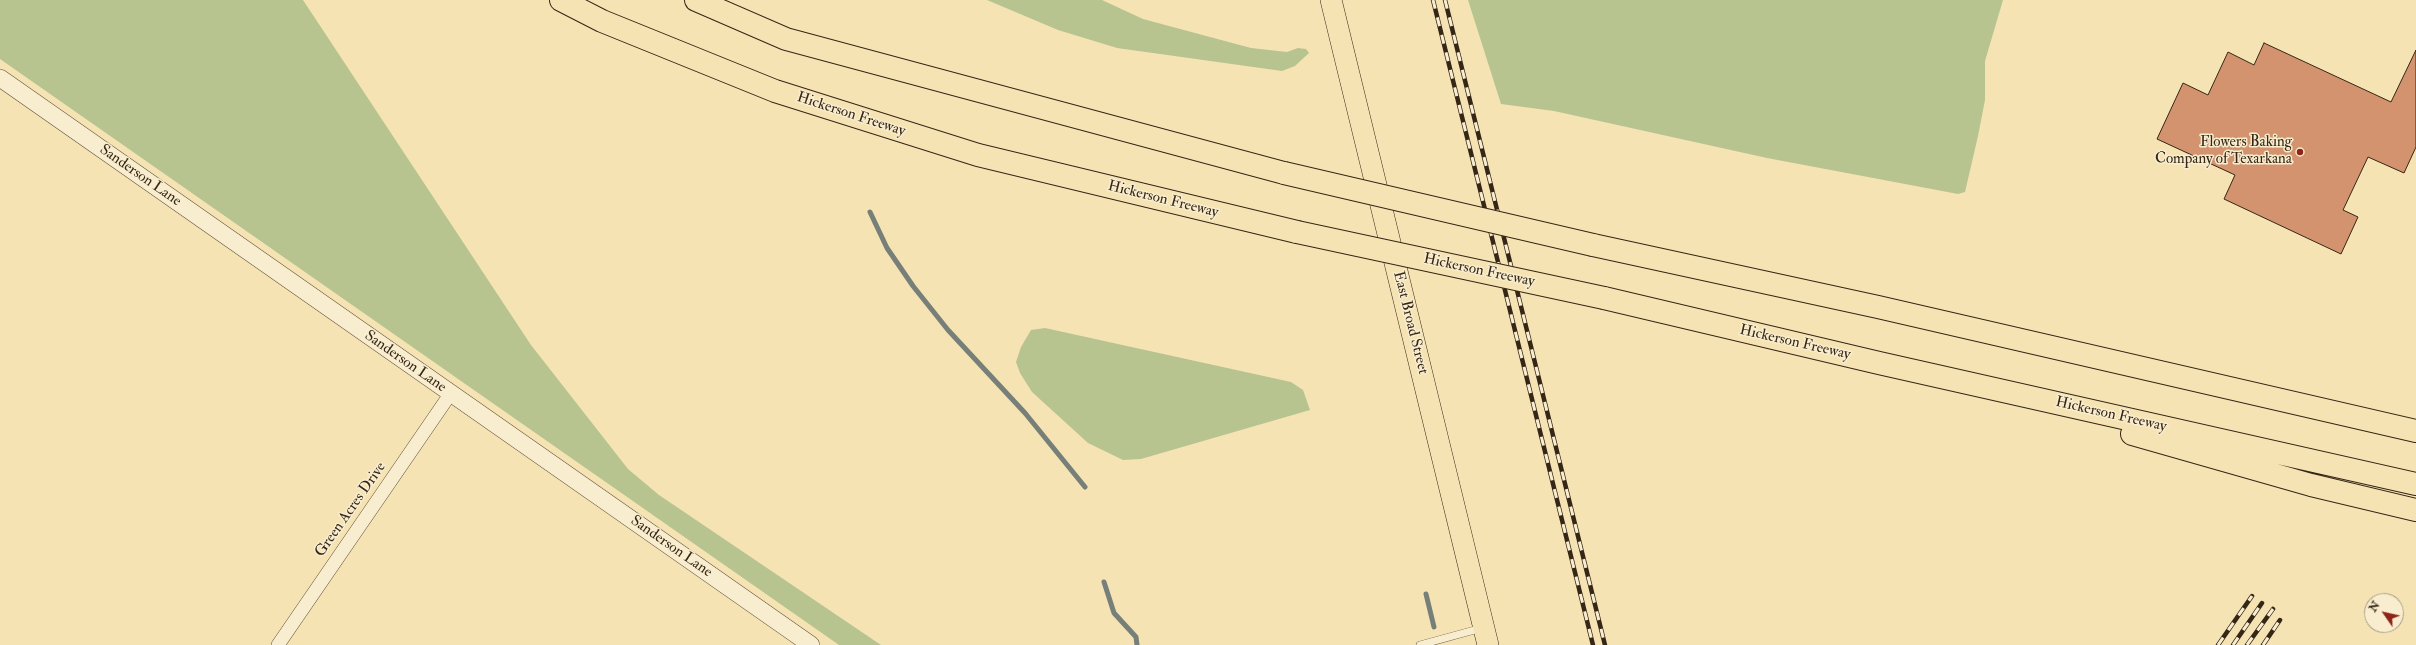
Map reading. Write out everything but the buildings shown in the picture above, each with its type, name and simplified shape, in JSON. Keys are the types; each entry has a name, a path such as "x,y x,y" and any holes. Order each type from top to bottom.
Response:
{"highway":[{"name":"Hickerson Freeway","path":"561,0 602,21 775,91 978,156 1297,232 1604,298 1879,363 2416,484"},
{"path":"696,0 786,39 1284,173 1594,245 1878,307 2416,431"},
{"path":"1879,363 2311,485 2416,510"}],"main road":[{"name":"East Broad Street","path":"1331,0 1486,636"}],"street":[{"name":"Sanderson Lane","path":"0,78 811,645"},
{"name":"Green Acres Drive","path":"278,645 451,394"}],"lane":[{"path":"1420,645 1486,636"}],"green space":[{"path":"0,0 303,0 531,345 628,469 659,495 881,645 839,645 0,59"},
{"path":"987,0 1102,0 1143,19 1251,48 1287,52 1298,48 1306,49 1309,53 1295,66 1282,71 1117,48 1058,30"},
{"path":"1468,0 2003,0 1985,61 1985,100 1978,136 1965,192 1958,194 1767,158 1554,111 1501,104"},
{"path":"1045,328 1291,382 1303,390 1310,410 1141,459 1123,460 1088,443 1032,392 1020,373 1016,362 1021,347 1031,330"}],"waterway":[{"path":"870,212 887,248 913,286 948,330 1025,413 1085,487"},
{"path":"1104,582 1114,613 1136,637 1137,645"},
{"path":"1426,594 1434,627"}],"railway":[{"path":"1433,0 1593,645"},
{"path":"1445,0 1605,645"},
{"path":"2218,645 2252,596"},
{"path":"2233,645 2262,603"},
{"path":"2247,645 2273,609"},
{"path":"2263,645 2280,620"}],"place":[{"name":"Flowers Baking Company of Texarkana","path":"2300,152"}]}
